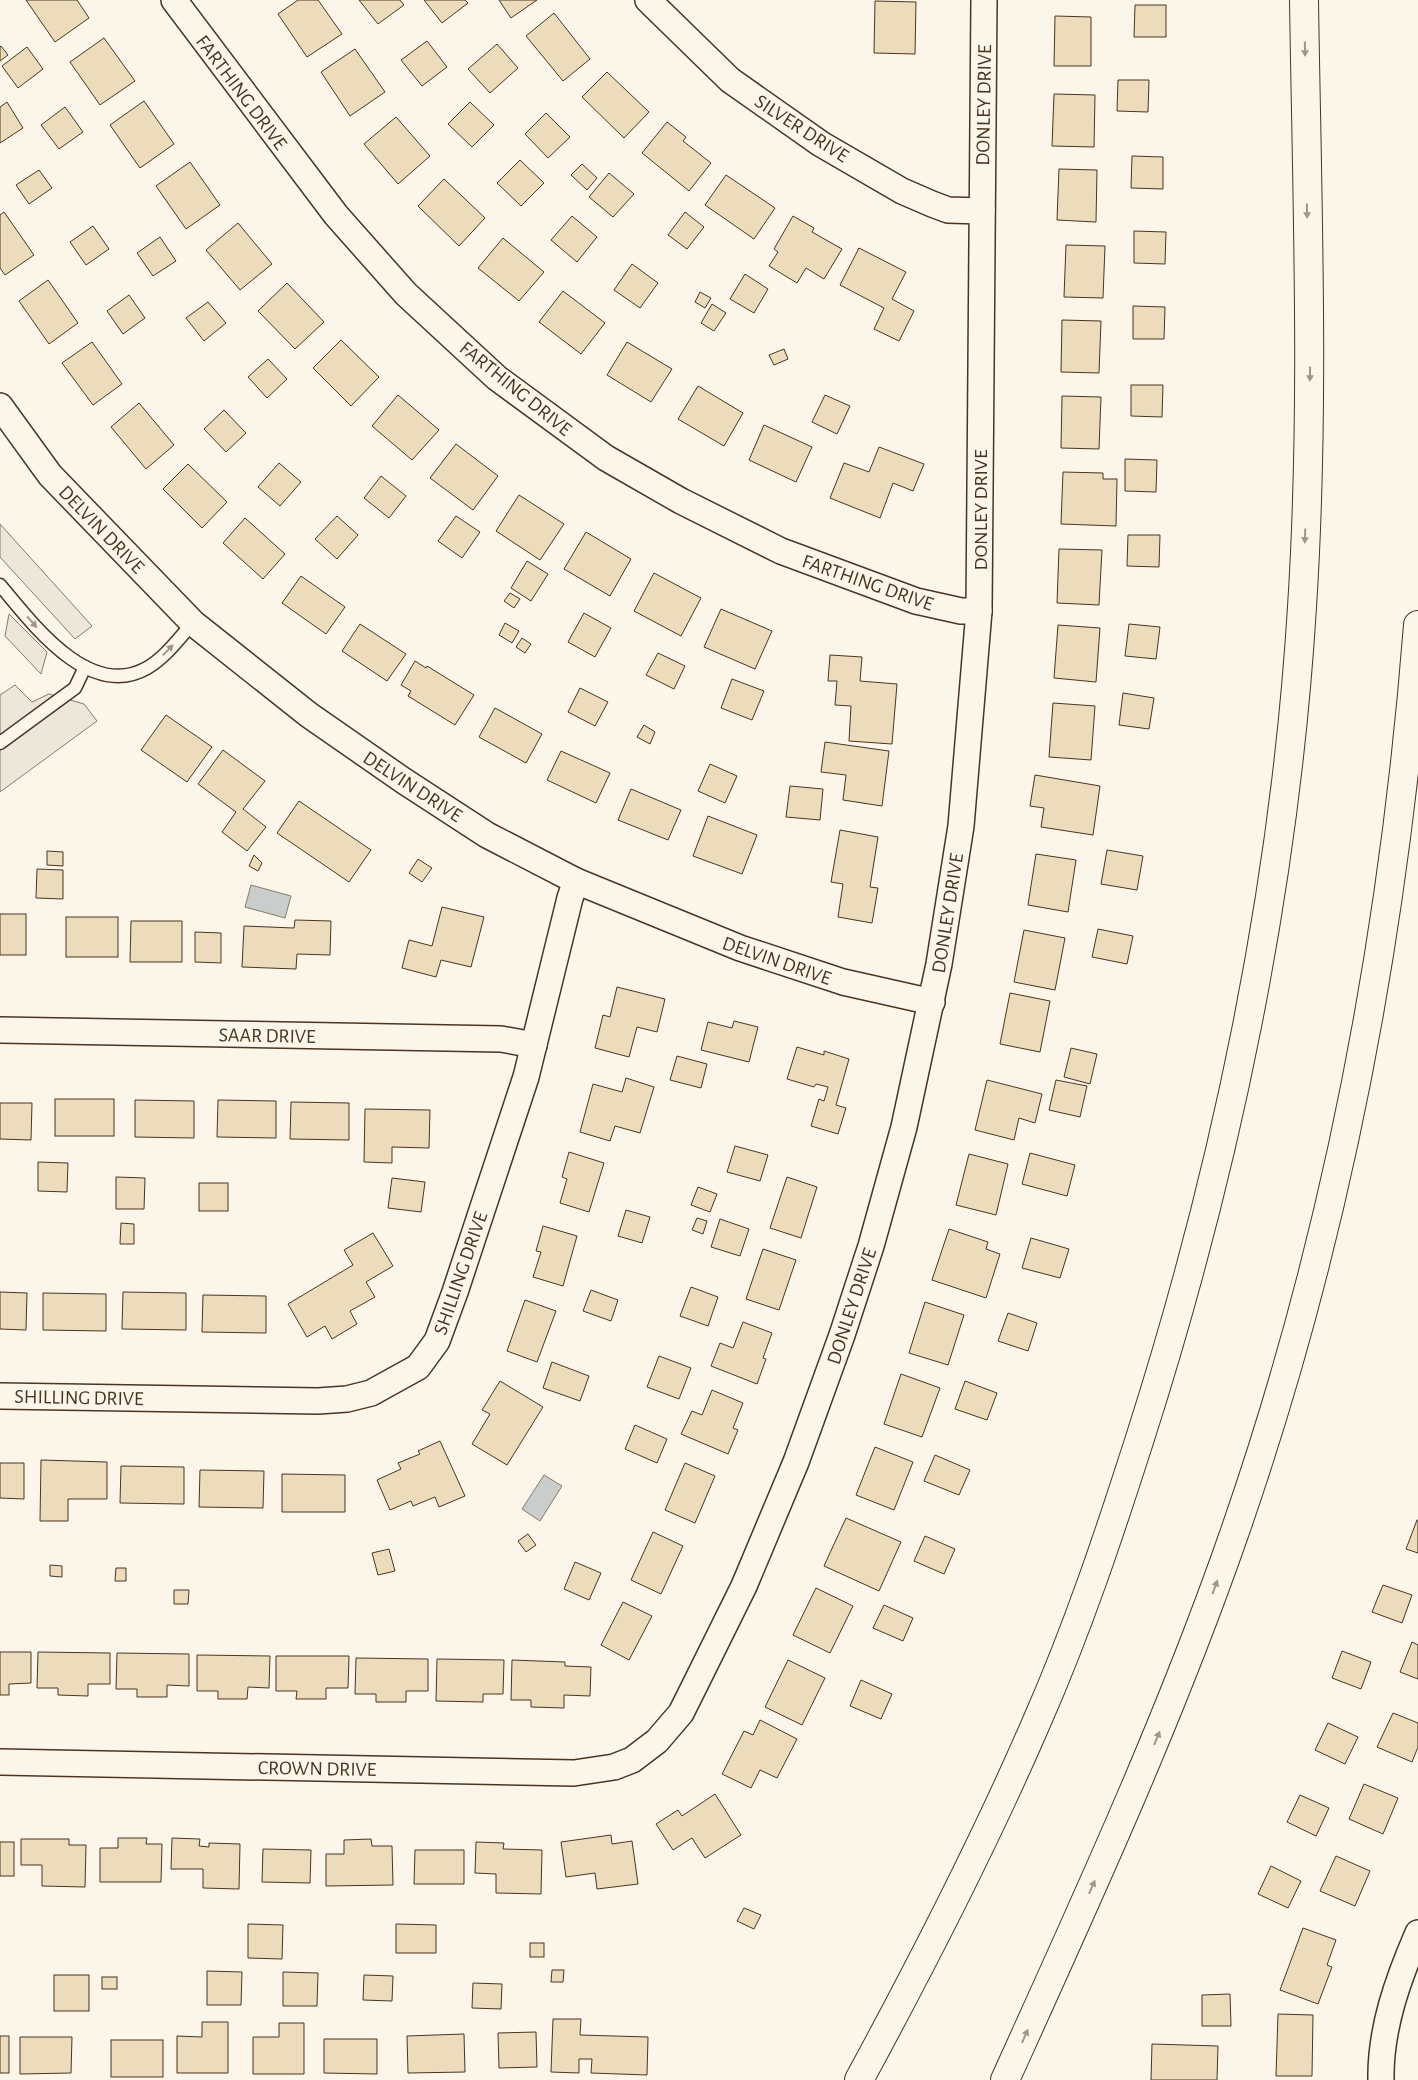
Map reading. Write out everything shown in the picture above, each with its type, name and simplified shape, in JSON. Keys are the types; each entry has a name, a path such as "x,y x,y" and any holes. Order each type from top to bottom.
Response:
{"highway":[{"path":"859,2080 933,1944 984,1841 1039,1716 1095,1575 1158,1383 1193,1262 1240,1062 1277,852 1302,610 1308,485 1310,359 1304,0"},
{"path":"1005,2080 1152,1752 1234,1534 1291,1348 1321,1239 1341,1152 1377,966 1400,808 1418,625"}],"street":[{"name":"FARTHING DRIVE","path":"174,0 336,215 406,294 497,378 606,458 681,502 781,552 916,601 961,611 979,611"},
{"name":"SILVER DRIVE","path":"648,0 730,80 821,144 902,190 932,204 948,210 982,211"},
{"name":"DONLEY DRIVE","path":"632,1760 657,1741 681,1712 744,1586 796,1462 842,1335 871,1246 904,1127 932,1002 961,826 979,611 984,0"},
{"name":"DELVIN DRIVE","path":"0,406 50,475 193,623 309,715 404,782 488,835 576,881 740,948 842,982 932,1002"},
{"name":"SHILLING DRIVE","path":"0,1396 318,1401 347,1399 371,1393 418,1367 437,1341 526,1077 570,898 576,881"},
{"name":"SAAR DRIVE","path":"0,1030 501,1040 534,1045"},
{"name":"CROWN DRIVE","path":"0,1762 574,1773 614,1767 632,1760"},
{"path":"1381,2080 1385,2037 1392,2004 1407,1958 1418,1933"}],"lane":[{"path":"0,585 40,632 68,657 102,674 126,675 145,669 167,652 193,623"},
{"path":"0,743 75,688 85,667"}],"shaded area":[{"path":"0,524 92,626 75,639 0,557"},
{"path":"9,614 47,652 41,674 5,636"},
{"path":"15,685 32,702 49,694 84,704 97,721 0,792 0,695"},
{"path":"251,885 291,896 285,918 245,907"},
{"path":"544,1475 562,1486 540,1521 522,1509"}],"building":[{"path":"26,0 77,0 89,18 55,42"},
{"path":"298,0 318,0 342,34 307,57 278,14"},
{"path":"359,0 400,0 404,5 378,24"},
{"path":"424,0 465,0 468,3 442,23"},
{"path":"499,0 537,0 511,18"},
{"path":"875,1 916,2 915,54 874,53"},
{"path":"1135,5 1166,5 1166,37 1134,37"},
{"path":"554,13 590,59 563,81 526,36"},
{"path":"1055,16 1091,17 1091,66 1054,66"},
{"path":"104,38 135,81 100,105 70,62"},
{"path":"427,41 447,67 422,86 401,60"},
{"path":"497,44 518,68 490,93 468,69"},
{"path":"0,47 8,55 0,61"},
{"path":"27,47 43,69 18,88 2,66"},
{"path":"355,49 385,92 350,116 321,72"},
{"path":"607,72 649,112 624,138 582,97"},
{"path":"1118,80 1149,80 1148,112 1117,111"},
{"path":"1054,94 1095,95 1094,147 1052,146"},
{"path":"144,101 174,144 140,168 110,125"},
{"path":"7,102 23,128 0,143 0,107"},
{"path":"470,102 494,125 472,147 448,124"},
{"path":"65,107 83,132 59,149 41,125"},
{"path":"546,113 570,137 548,158 525,134"},
{"path":"396,117 430,156 398,184 364,144"},
{"path":"667,122 686,137 683,141 711,163 689,191 642,153"},
{"path":"1132,156 1163,157 1163,189 1131,188"},
{"path":"520,160 544,183 521,206 497,183"},
{"path":"190,162 220,205 186,229 156,186"},
{"path":"582,164 597,178 587,190 571,175"},
{"path":"1059,169 1097,170 1096,222 1057,220"},
{"path":"39,170 52,188 29,204 16,185"},
{"path":"609,173 634,194 613,217 589,197"},
{"path":"726,175 775,208 754,239 705,205"},
{"path":"444,179 485,218 459,246 418,206"},
{"path":"4,212 34,255 5,275 0,268 0,215"},
{"path":"685,212 704,227 687,249 668,235"},
{"path":"572,216 597,237 577,262 551,240"},
{"path":"793,216 814,228 812,232 842,249 824,279 806,268 797,283 769,266 778,252 774,249"},
{"path":"238,223 272,264 240,290 206,250"},
{"path":"93,226 109,249 86,265 70,242"},
{"path":"1134,231 1166,232 1165,264 1134,263"},
{"path":"160,237 176,261 153,276 137,253"},
{"path":"503,238 544,272 519,301 478,268"},
{"path":"1066,245 1105,246 1103,298 1064,297"},
{"path":"859,248 906,272 892,299 914,311 899,341 874,329 884,308 840,285"},
{"path":"632,264 658,283 640,308 614,290"},
{"path":"745,274 768,289 754,313 730,299"},
{"path":"48,280 78,323 49,344 19,301"},
{"path":"287,283 324,322 295,349 258,311"},
{"path":"563,291 605,323 581,354 539,322"},
{"path":"700,292 711,298 705,308 695,302"},
{"path":"129,295 145,318 123,334 107,311"},
{"path":"208,302 226,323 204,341 186,318"},
{"path":"712,304 726,313 714,331 701,323"},
{"path":"1133,306 1165,307 1164,339 1133,339"},
{"path":"1062,320 1101,321 1099,373 1061,372"},
{"path":"341,340 379,377 351,406 313,368"},
{"path":"92,342 122,384 93,405 62,363"},
{"path":"627,342 672,369 651,402 607,375"},
{"path":"784,349 788,359 774,365 769,355"},
{"path":"268,359 287,379 267,398 248,377"},
{"path":"1131,385 1163,385 1162,417 1131,416"},
{"path":"698,386 743,413 724,446 678,419"},
{"path":"398,395 439,430 412,460 372,426"},
{"path":"825,395 850,406 837,434 812,422"},
{"path":"1062,396 1101,397 1099,449 1061,448"},
{"path":"139,403 174,445 146,469 111,427"},
{"path":"224,410 246,433 226,452 204,429"},
{"path":"764,425 812,447 796,482 749,460"},
{"path":"456,444 498,476 473,510 430,478"},
{"path":"879,447 924,464 913,491 893,483 880,518 830,498 844,463 869,472"},
{"path":"1125,459 1157,460 1156,492 1125,491"},
{"path":"279,463 301,482 280,506 258,487"},
{"path":"188,464 227,502 202,528 163,489"},
{"path":"1063,472 1103,473 1103,479 1117,479 1116,526 1061,524"},
{"path":"381,476 406,496 389,518 364,498"},
{"path":"519,495 564,524 540,560 496,531"},
{"path":"337,516 358,535 337,559 315,539"},
{"path":"456,516 480,532 462,558 438,541"},
{"path":"245,518 285,554 263,579 223,543"},
{"path":"586,532 631,559 610,596 564,569"},
{"path":"1128,535 1160,535 1159,567 1127,566"},
{"path":"1059,549 1102,550 1099,605 1057,603"},
{"path":"527,561 548,574 531,601 511,588"},
{"path":"654,573 701,598 681,636 634,611"},
{"path":"301,576 345,607 326,634 282,603"},
{"path":"510,593 520,599 514,608 504,601"},
{"path":"721,609 772,631 755,669 704,647"},
{"path":"584,613 611,628 595,657 568,642"},
{"path":"505,623 519,631 512,643 499,635"},
{"path":"360,624 406,654 387,681 342,651"},
{"path":"1129,624 1160,627 1156,659 1125,656"},
{"path":"1058,625 1100,628 1096,682 1054,678"},
{"path":"522,638 531,644 525,653 516,647"},
{"path":"658,653 685,666 674,689 646,675"},
{"path":"830,655 862,657 860,681 897,684 892,744 849,741 851,706 835,705 837,681 828,681"},
{"path":"415,661 426,668 427,666 474,695 455,725 408,696 411,691 401,685"},
{"path":"732,679 764,691 752,720 721,708"},
{"path":"580,688 608,702 595,726 568,712"},
{"path":"1123,693 1154,698 1149,729 1119,725"},
{"path":"1053,703 1095,706 1091,760 1049,757"},
{"path":"495,708 542,734 526,763 479,737"},
{"path":"166,715 212,747 187,782 141,750"},
{"path":"644,725 655,732 650,744 637,737"},
{"path":"825,742 889,751 882,806 843,800 846,775 821,772"},
{"path":"223,750 265,781 243,809 266,827 247,851 222,832 236,812 198,784"},
{"path":"561,751 610,773 596,803 547,780"},
{"path":"710,764 737,776 725,803 698,791"},
{"path":"1035,775 1100,786 1093,835 1041,827 1044,808 1030,806"},
{"path":"790,786 823,789 820,820 786,817"},
{"path":"631,789 681,810 668,840 618,820"},
{"path":"299,801 371,850 349,882 277,833"},
{"path":"708,816 757,835 742,874 693,856"},
{"path":"840,830 878,837 870,887 878,888 872,923 838,917 843,884 831,882"},
{"path":"1107,850 1143,856 1137,890 1101,884"},
{"path":"47,851 63,852 63,866 47,865"},
{"path":"1036,854 1076,860 1068,912 1028,905"},
{"path":"254,855 262,863 258,871 249,866"},
{"path":"418,859 432,868 422,882 409,873"},
{"path":"37,869 63,870 63,899 36,898"},
{"path":"442,907 484,917 471,967 441,960 436,977 402,968 409,940 432,946"},
{"path":"0,914 26,914 26,955 0,955"},
{"path":"66,917 118,917 118,957 66,957"},
{"path":"295,920 331,921 330,955 297,954 296,969 242,967 244,926 294,928"},
{"path":"131,921 182,921 182,962 130,962"},
{"path":"1098,929 1133,936 1127,964 1092,957"},
{"path":"1024,930 1065,938 1055,990 1014,982"},
{"path":"195,932 221,933 221,963 195,962"},
{"path":"617,987 665,999 657,1032 637,1027 629,1057 595,1048 603,1015 610,1017"},
{"path":"1010,993 1050,1001 1040,1052 1000,1044"},
{"path":"734,1021 758,1027 749,1062 701,1050 708,1022 732,1028"},
{"path":"797,1047 824,1055 824,1051 849,1059 836,1105 846,1108 838,1134 811,1126 819,1099 824,1101 828,1087 816,1084 814,1087 787,1079"},
{"path":"1071,1048 1097,1054 1090,1084 1064,1077"},
{"path":"677,1056 707,1064 701,1088 670,1080"},
{"path":"626,1078 654,1087 640,1133 615,1126 610,1141 580,1132 593,1084 622,1092"},
{"path":"987,1080 1042,1094 1035,1123 1019,1118 1014,1140 975,1130"},
{"path":"1056,1080 1087,1086 1080,1117 1049,1110"},
{"path":"55,1099 114,1099 114,1136 55,1136"},
{"path":"135,1100 194,1101 194,1138 135,1137"},
{"path":"218,1100 276,1101 276,1138 217,1137"},
{"path":"291,1102 349,1103 349,1140 290,1139"},
{"path":"0,1103 32,1103 31,1140 0,1139"},
{"path":"365,1109 430,1110 429,1148 392,1147 392,1163 364,1162"},
{"path":"735,1146 768,1155 760,1181 727,1172"},
{"path":"569,1152 604,1163 589,1212 560,1203 567,1179 562,1177"},
{"path":"1030,1153 1075,1165 1067,1196 1022,1184"},
{"path":"969,1154 1008,1164 996,1215 956,1205"},
{"path":"38,1162 68,1163 67,1192 38,1191"},
{"path":"116,1177 145,1178 144,1209 116,1209"},
{"path":"787,1177 817,1187 801,1238 770,1228"},
{"path":"392,1178 425,1182 421,1212 388,1208"},
{"path":"199,1183 228,1183 228,1211 199,1211"},
{"path":"698,1187 717,1194 710,1212 691,1205"},
{"path":"626,1210 650,1217 642,1243 618,1236"},
{"path":"697,1218 707,1221 703,1234 692,1230"},
{"path":"720,1219 749,1229 740,1256 711,1247"},
{"path":"121,1223 134,1224 134,1244 120,1244"},
{"path":"543,1226 577,1236 563,1286 533,1277 541,1252 536,1251"},
{"path":"949,1229 988,1242 986,1249 1000,1254 986,1298 932,1280"},
{"path":"373,1233 393,1266 366,1282 375,1297 350,1311 357,1324 332,1339 325,1326 307,1337 288,1304 353,1265 344,1250"},
{"path":"1031,1238 1069,1249 1060,1278 1022,1268"},
{"path":"763,1249 796,1260 779,1310 746,1299"},
{"path":"691,1287 718,1297 708,1326 680,1316"},
{"path":"591,1290 618,1300 611,1321 583,1311"},
{"path":"0,1292 27,1293 26,1330 0,1329"},
{"path":"123,1292 186,1293 186,1330 122,1329"},
{"path":"43,1293 106,1294 106,1331 43,1330"},
{"path":"203,1295 266,1296 266,1333 202,1332"},
{"path":"525,1300 556,1311 537,1362 507,1351"},
{"path":"925,1302 964,1315 948,1365 909,1353"},
{"path":"1008,1313 1037,1323 1028,1351 998,1341"},
{"path":"743,1322 772,1333 763,1358 766,1359 757,1384 711,1366 720,1343 733,1348"},
{"path":"659,1356 691,1368 679,1399 647,1387"},
{"path":"552,1362 589,1376 580,1401 543,1388"},
{"path":"901,1374 940,1388 922,1437 884,1424"},
{"path":"500,1381 543,1407 507,1465 472,1444 490,1414 482,1410"},
{"path":"965,1381 997,1393 987,1420 955,1409"},
{"path":"712,1390 743,1403 733,1428 738,1430 728,1454 681,1434 692,1411 702,1415"},
{"path":"635,1425 667,1439 657,1463 625,1449"},
{"path":"440,1441 465,1496 439,1507 435,1497 413,1506 411,1501 390,1510 377,1480 401,1469 398,1463 420,1454 418,1451"},
{"path":"875,1447 913,1462 894,1510 856,1495"},
{"path":"935,1455 970,1470 959,1495 924,1481"},
{"path":"41,1460 107,1462 107,1499 68,1499 68,1521 40,1521"},
{"path":"0,1463 24,1463 24,1499 0,1498"},
{"path":"685,1463 715,1476 695,1523 665,1510"},
{"path":"121,1466 184,1467 184,1504 120,1503"},
{"path":"200,1470 264,1471 263,1508 199,1507"},
{"path":"282,1474 345,1475 345,1512 282,1512"},
{"path":"846,1518 901,1542 879,1591 824,1566"},
{"path":"1418,1520 1418,1553 1406,1549"},
{"path":"653,1532 683,1546 661,1594 631,1580"},
{"path":"528,1534 536,1545 526,1552 518,1541"},
{"path":"925,1536 955,1549 944,1574 914,1561"},
{"path":"389,1549 395,1571 378,1575 372,1553"},
{"path":"575,1562 601,1573 589,1600 564,1589"},
{"path":"50,1565 62,1566 62,1577 50,1576"},
{"path":"116,1568 126,1568 126,1581 115,1581"},
{"path":"1383,1585 1412,1595 1402,1623 1372,1612"},
{"path":"816,1588 853,1606 830,1653 793,1635"},
{"path":"174,1590 189,1590 188,1604 174,1604"},
{"path":"623,1602 652,1616 629,1660 601,1645"},
{"path":"884,1605 913,1618 903,1641 873,1628"},
{"path":"1412,1642 1418,1645 1418,1679 1400,1672"},
{"path":"1342,1651 1371,1662 1361,1689 1332,1678"},
{"path":"0,1652 31,1652 31,1683 9,1684 9,1695 0,1695"},
{"path":"38,1652 110,1653 110,1684 88,1684 88,1696 58,1695 58,1688 37,1688"},
{"path":"117,1653 189,1654 189,1686 167,1685 167,1697 137,1697 137,1689 116,1689"},
{"path":"197,1655 270,1656 269,1688 248,1687 247,1699 218,1699 218,1691 197,1691"},
{"path":"276,1656 349,1656 348,1688 326,1688 326,1699 296,1699 297,1691 276,1691"},
{"path":"356,1658 428,1659 428,1691 406,1691 406,1702 376,1702 376,1694 355,1694"},
{"path":"437,1659 504,1660 503,1694 483,1694 483,1702 436,1701"},
{"path":"512,1660 565,1662 565,1666 591,1667 590,1696 564,1695 564,1708 531,1707 531,1700 511,1700"},
{"path":"788,1660 825,1678 802,1725 765,1707"},
{"path":"861,1680 892,1694 881,1719 850,1706"},
{"path":"1393,1713 1418,1723 1418,1747 1412,1762 1377,1747"},
{"path":"760,1720 797,1739 777,1778 760,1770 751,1788 722,1774 744,1731 753,1735"},
{"path":"1328,1723 1358,1737 1345,1764 1315,1750"},
{"path":"1364,1784 1398,1798 1383,1834 1349,1819"},
{"path":"715,1794 741,1835 705,1858 692,1838 673,1850 656,1824 678,1810 682,1816"},
{"path":"1300,1795 1329,1808 1316,1836 1287,1822"},
{"path":"611,1835 612,1844 632,1841 638,1884 597,1889 595,1873 566,1877 561,1842"},
{"path":"118,1838 147,1838 146,1844 162,1844 161,1882 100,1882 100,1848 118,1848"},
{"path":"172,1838 200,1839 199,1846 209,1847 209,1843 240,1844 239,1889 203,1888 203,1869 171,1869"},
{"path":"21,1839 69,1839 69,1845 86,1845 85,1887 42,1886 42,1865 21,1865"},
{"path":"371,1839 372,1846 392,1846 393,1885 326,1886 326,1854 344,1854 344,1840"},
{"path":"0,1842 14,1842 14,1876 0,1876"},
{"path":"476,1842 504,1843 503,1849 542,1850 541,1894 496,1893 496,1874 475,1873"},
{"path":"263,1849 311,1850 310,1883 262,1882"},
{"path":"415,1850 464,1850 464,1884 414,1884"},
{"path":"1336,1856 1370,1871 1355,1906 1320,1891"},
{"path":"1271,1866 1301,1881 1288,1908 1258,1894"},
{"path":"744,1908 761,1915 754,1929 737,1921"},
{"path":"248,1924 283,1925 282,1959 248,1958"},
{"path":"396,1924 436,1925 436,1953 396,1953"},
{"path":"1303,1928 1336,1940 1327,1965 1332,1967 1318,2004 1280,1990"},
{"path":"530,1943 544,1943 544,1957 530,1957"},
{"path":"552,1970 564,1970 563,1982 551,1982"},
{"path":"207,1971 242,1972 241,2005 207,2005"},
{"path":"283,1972 318,1973 317,2006 283,2006"},
{"path":"54,1975 89,1975 89,2011 54,2011"},
{"path":"364,1975 393,1976 392,2001 363,2000"},
{"path":"102,1977 117,1977 117,1989 102,1989"},
{"path":"473,1983 502,1984 501,2009 472,2008"},
{"path":"1230,1994 1231,2026 1202,2026 1202,1995"},
{"path":"1278,2014 1313,2015 1312,2076 1276,2076"},
{"path":"553,2019 581,2019 580,2035 648,2037 647,2075 591,2073 592,2059 579,2059 579,2073 551,2072"},
{"path":"202,2022 228,2022 228,2073 177,2073 177,2036 202,2037"},
{"path":"279,2023 304,2023 304,2074 253,2074 253,2037 279,2037"},
{"path":"536,2032 537,2067 499,2068 498,2033"},
{"path":"464,2034 465,2072 408,2073 407,2036"},
{"path":"0,2036 9,2036 9,2073 0,2073"},
{"path":"20,2037 72,2037 71,2073 20,2074"},
{"path":"324,2039 377,2039 377,2074 324,2073"},
{"path":"111,2040 163,2040 163,2077 111,2077"},
{"path":"1152,2044 1218,2046 1217,2080 1151,2080"}]}
